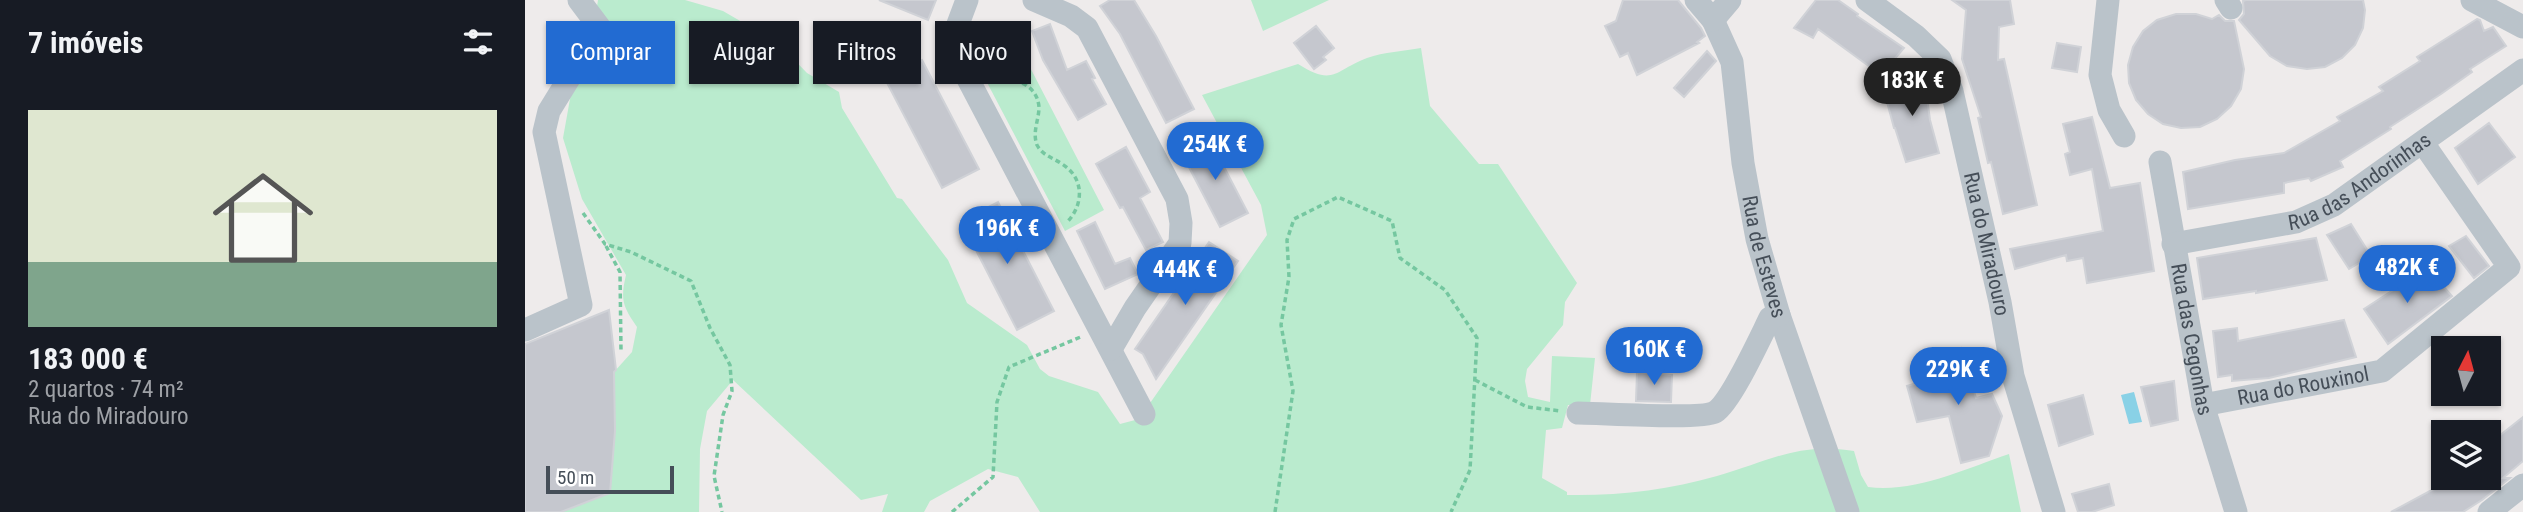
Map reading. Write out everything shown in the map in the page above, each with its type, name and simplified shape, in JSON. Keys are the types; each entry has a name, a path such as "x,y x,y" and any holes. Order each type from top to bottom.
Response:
{"street":[{"path":"525,330 581,305 544,132 549,111 600,28 579,0"},
{"path":"967,0 955,32 958,60 1144,414"},
{"path":"1034,0 1071,16 1087,28 1177,199 1181,223 1180,243 1135,308 1101,330"},
{"name":"Rua de Esteves","path":"1696,0 1713,20 1732,62 1743,163 1757,239 1779,315 1848,512"},
{"path":"1713,20 1730,0"},
{"name":"Rua do Miradouro","path":"1867,0 1916,36 1940,59 1952,91 2000,302 2013,376 2054,512"},
{"path":"2108,0 2100,75 2109,110 2124,136"},
{"path":"2472,0 2523,27"},
{"name":"Rua das Andorinhas","path":"2173,244 2296,222 2335,205 2523,70"},
{"name":"Rua do Rouxinol","path":"2203,405 2382,371 2509,267 2423,143"},
{"name":"Rua das Cegonhas","path":"2159,162 2203,405 2236,512"},
{"path":"1101,330 1135,308"},
{"path":"1578,413 1695,416 1714,412 1727,400 1770,318 1779,315"},
{"path":"2489,512 2523,485"}],"path":[{"path":"1025,84 1037,99 1039,108 1035,132 1041,152 1071,170 1077,181 1080,193 1078,206 1073,217 1063,225"},
{"path":"1275,512 1293,391 1281,325 1289,277 1287,240 1294,219 1338,197 1392,221 1400,258 1445,290 1477,338 1471,470 1451,512"},
{"path":"579,205 620,272 621,351"},
{"path":"605,244 631,252 691,281 710,328 730,365 732,391 723,415 714,476 722,512"},
{"path":"952,512 993,477 997,402 1009,367 1101,330"},
{"path":"1475,380 1527,407 1578,413"}],"green space":[{"path":"598,0 685,0 723,11 740,21 689,21 689,84 799,84 799,65 813,77 813,84 826,84 839,92 842,108 897,198 902,199 948,260 967,303 1027,345 1040,369 1049,376 1098,392 1120,424 1139,419 1267,235 1261,205 1202,95 1298,64 1310,71 1327,75 1374,56 1421,48 1430,106 1479,164 1498,164 1577,283 1565,302 1563,325 1527,369 1525,381 1528,397 1550,402 1552,356 1595,358 1590,405 1568,405 1562,428 1546,430 1542,478 1567,492 1567,495 1624,493 1699,481 1784,454 1834,449 1854,451 1861,475 1868,487 1886,488 1922,483 2009,454 2021,512 1040,512 1018,477 988,469 930,501 924,512 882,512 888,494 861,500 733,380 707,411 700,449 699,512 561,512 610,493 615,431 614,372 632,352 637,327 624,303 626,275 582,199 563,138 573,84 675,84 675,21 595,21"},
{"path":"1251,0 1329,0 1263,31"},
{"path":"1031,69 1104,210 1065,231 988,84 1031,84"}],"water":[{"path":"2134,392 2142,422 2129,424 2121,395"}],"building":[{"path":"879,0 936,0 928,20"},
{"path":"1110,0 1134,0 1194,109 1166,123 1120,34 1100,6"},
{"path":"1623,0 1678,0 1705,36 1697,42 1699,43 1637,75 1628,53 1620,57 1605,26 1616,21"},
{"path":"1816,0 1838,0 1904,48 1881,75 1818,29 1813,38 1794,28"},
{"path":"1952,0 2010,0 2014,24 1999,27 1998,60 2004,59 2037,205 2003,214 1991,162 1988,163 1978,118 1981,117 1962,59 1966,10"},
{"path":"2363,0 2363,28 2355,45 2342,58 2325,67 2307,69 2287,66 2270,56 2239,20 2244,14 2243,1"},
{"path":"2176,14 2196,14 2212,19 2219,15 2225,21 2234,21 2244,69 2241,89 2231,106 2217,119 2200,127 2181,128 2163,124 2148,114 2136,100 2129,83 2128,65 2133,47 2143,31 2157,20"},
{"path":"2477,19 2484,31 2493,27 2506,46 2470,69 2472,72 2390,127 2391,129 2340,161 2343,167 2311,181 2309,178 2284,183 2284,193 2188,209 2183,172 2235,160 2284,153 2340,121 2337,117 2383,91 2379,87 2420,61 2417,57"},
{"path":"1050,24 1067,70 1086,61 1095,78 1092,79 1106,104 1078,120 1043,60 1032,31"},
{"path":"1316,26 1334,48 1323,57 1326,60 1314,69 1294,43"},
{"path":"2057,43 2081,47 2077,72 2052,68"},
{"path":"1707,51 1716,61 1684,97 1674,88"},
{"path":"921,61 979,169 942,188 888,84 921,84"},
{"path":"1924,75 1930,120 1939,153 1906,162 1883,87"},
{"path":"2092,117 2110,188 2140,183 2154,271 2087,283 2083,258 2067,261 2066,255 2015,269 2010,249 2103,231 2092,169 2070,175 2065,154 2070,152 2063,124"},
{"path":"2489,123 2515,157 2478,184 2455,148"},
{"path":"1209,138 1248,213 1220,227 1181,152"},
{"path":"1126,147 1150,192 1140,198 1163,242 1146,250 1096,164"},
{"path":"998,202 1054,311 1017,330 961,221"},
{"path":"1095,222 1115,264 1130,258 1138,274 1105,289 1077,231"},
{"path":"2351,224 2371,256 2349,269 2327,235"},
{"path":"2466,236 2489,266 2474,278 2449,246"},
{"path":"2316,238 2327,280 2203,299 2197,258"},
{"path":"1209,242 1238,261 1156,379 1143,354 1135,349"},
{"path":"2427,268 2452,296 2388,344 2364,309"},
{"path":"609,310 616,370 610,493 561,512 525,512 525,344"},
{"path":"2344,320 2356,357 2269,378 2232,381 2232,375 2218,377 2213,331 2237,328 2238,341"},
{"path":"1961,348 1976,398 1992,394 2002,416 1989,456 1961,463 1949,416 1917,422 1907,386 1944,375 1939,354"},
{"path":"1637,372 1672,375 1671,402 1636,401"},
{"path":"2174,381 2178,420 2151,426 2141,387"},
{"path":"2083,395 2093,434 2059,446 2048,405"},
{"path":"2523,417 2523,461 2503,478 2510,478 2501,485 2501,434"},
{"path":"2109,484 2114,505 2092,512 2078,512 2072,494"},
{"path":"2432,490 2495,490 2463,512 2391,512"}]}
